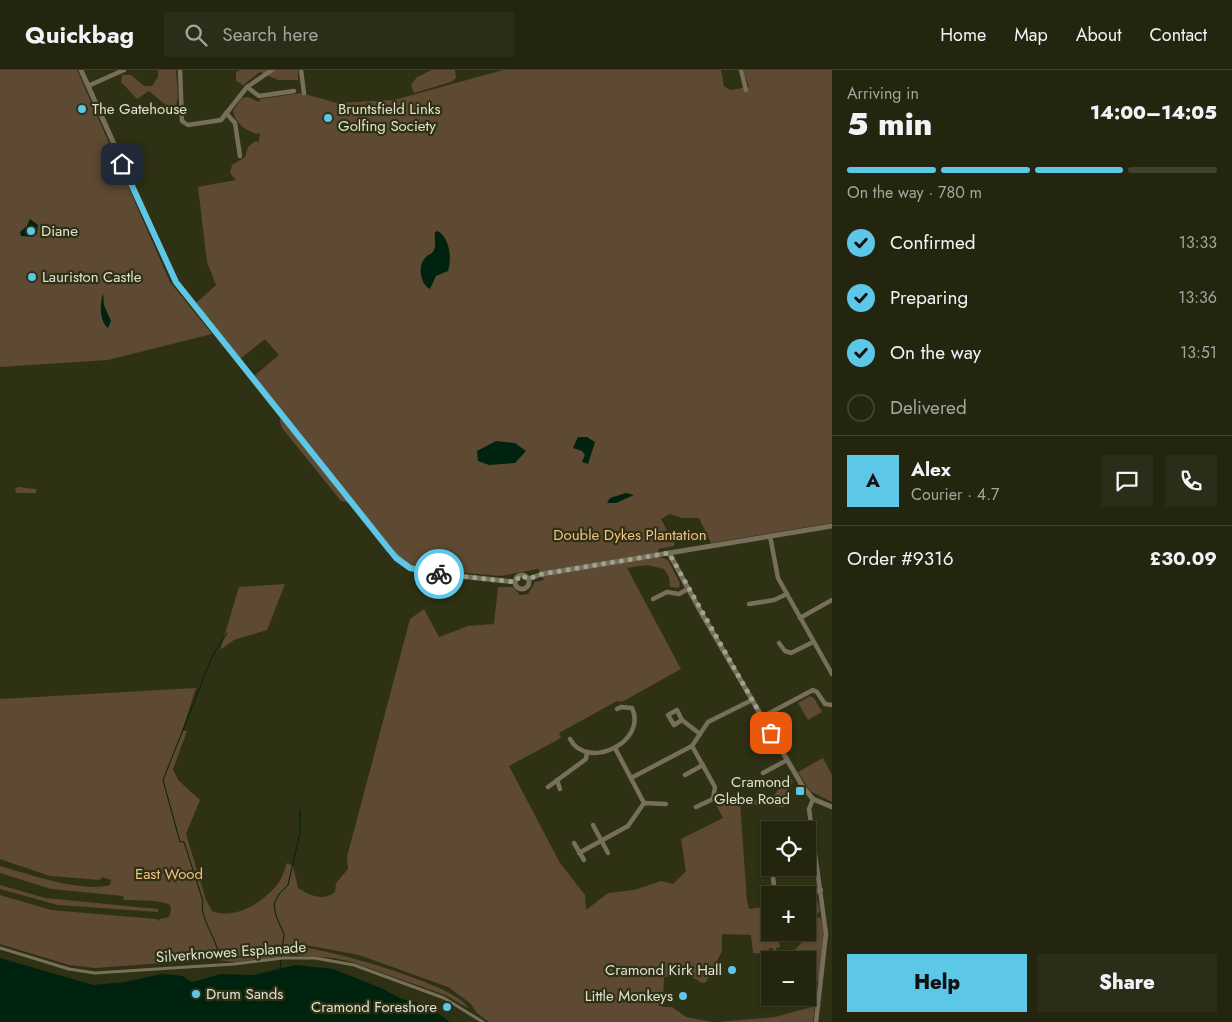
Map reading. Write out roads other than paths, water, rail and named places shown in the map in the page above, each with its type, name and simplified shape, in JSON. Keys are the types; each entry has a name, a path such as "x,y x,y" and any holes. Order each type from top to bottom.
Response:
{"street":[{"path":"81,70 176,282 388,549 410,568 431,573 515,582"},
{"path":"88,86 124,70"},
{"path":"180,70 182,121 185,124 221,120 259,75 272,70"},
{"path":"301,70 304,93"},
{"path":"741,70 746,90"},
{"path":"247,87 259,96 294,91"},
{"path":"226,113 235,123 241,149 240,156"},
{"path":"515,582 521,575 528,579 542,574 832,526"},
{"path":"770,536 776,573 832,674"},
{"path":"669,553 803,788 813,799 832,807"},
{"path":"515,582 518,588 524,588 528,585 528,579"},
{"path":"653,599 667,592 680,594 688,589"},
{"path":"749,604 774,600 787,594"},
{"path":"800,618 832,600"},
{"path":"779,643 785,651 791,653 813,642"},
{"path":"762,717 813,690 817,692 827,706 832,705"},
{"path":"631,778 692,746 708,722 752,700"},
{"path":"570,739 575,746 587,752 600,753 615,748 625,741 632,731 635,717 632,708 621,707 617,709"},
{"path":"682,720 700,734"},
{"path":"692,746 715,787 716,793 713,799 696,807"},
{"path":"615,748 644,803"},
{"path":"548,787 586,759 587,752"},
{"path":"763,773 787,760"},
{"path":"685,776 703,765"},
{"path":"557,780 560,789"},
{"path":"813,799 809,809 821,890 826,944 816,1022"},
{"path":"644,803 666,804"},
{"path":"579,853 628,826 644,803"},
{"path":"593,825 608,853"},
{"path":"574,843 584,860"},
{"path":"816,892 821,890"},
{"name":"Silverknowes Esplanade","path":"0,948 69,969 94,972 234,964 283,958 315,958 354,965 444,998 483,1022"}],"waterway":[{"path":"218,954 217,947 205,921 202,908 203,901 184,842 180,842 163,780 212,657 227,633"},
{"path":"280,969 284,934 276,916 274,904 279,894 288,885 300,833 300,810"}],"place":[{"name":"The Gatehouse","path":"82,109"},
{"name":"Bruntsfield Links Golfing Society","path":"328,118"},
{"name":"Diane","path":"31,231"},
{"name":"Lauriston Castle","path":"32,277"},
{"name":"Cramond Glebe Road","path":"800,791"},
{"name":"Cramond Kirk Hall","path":"732,970"},
{"name":"Drum Sands","path":"196,994"},
{"name":"Little Monkeys","path":"683,996"},
{"name":"Cramond Foreshore","path":"447,1007"}],"park label":[{"name":"Double Dykes Plantation","path":"630,535"},
{"name":"East Wood","path":"169,874"}]}
